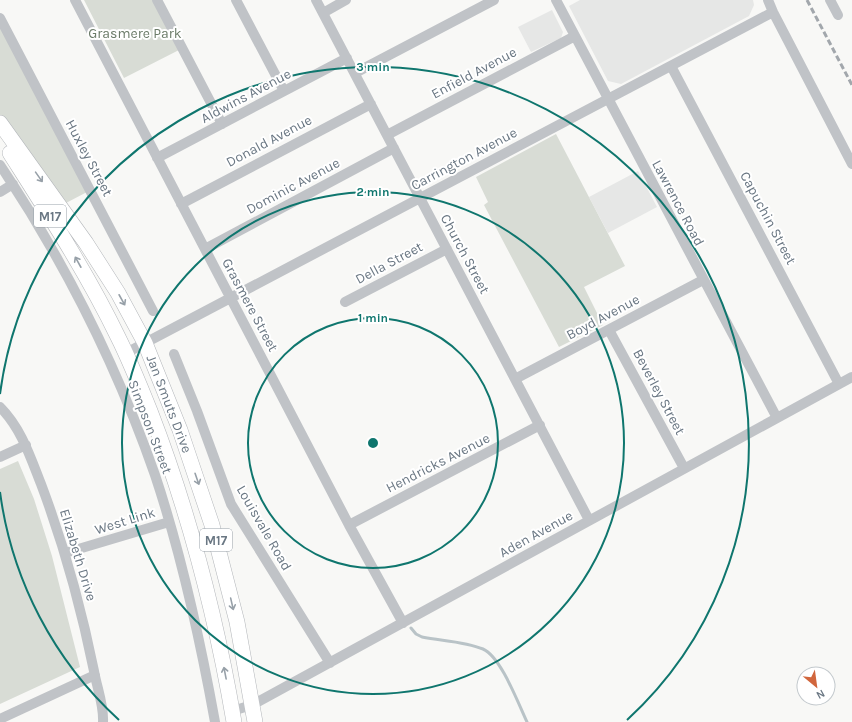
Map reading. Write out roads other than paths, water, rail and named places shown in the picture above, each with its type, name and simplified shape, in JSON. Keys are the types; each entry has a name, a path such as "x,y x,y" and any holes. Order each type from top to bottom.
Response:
{"main road":[{"name":"Jan Smuts Drive","path":"0,123 86,243 118,293 145,344 180,430 212,525 237,622 256,722"},
{"name":"Jan Smuts Drive","path":"0,137 72,252 97,296 126,353 158,432 190,528 204,576 218,638 233,717"}],"street":[{"name":"Grasmere Street","path":"75,0 349,525 403,623"},
{"path":"158,0 222,124"},
{"path":"236,0 284,91"},
{"name":"Church Street","path":"316,0 589,520"},
{"path":"323,12 346,0"},
{"path":"355,73 494,0"},
{"name":"Lawrence Road","path":"556,0 777,418"},
{"path":"768,0 852,164"},
{"path":"830,0 838,15"},
{"name":"Carrington Avenue","path":"126,353 773,12"},
{"name":"Huxley Street","path":"0,18 153,311"},
{"name":"Enfield Avenue","path":"387,135 575,36"},
{"name":"Aldwins Avenue","path":"157,158 347,58"},
{"name":"Capuchin Street","path":"671,66 839,384"},
{"name":"Donald Avenue","path":"181,204 371,104"},
{"name":"Dominic Avenue","path":"205,249 394,148"},
{"name":"Simpson Street","path":"0,165 13,184 62,268 104,350 143,444 170,522 188,590 215,722"},
{"path":"0,192 13,184"},
{"name":"Della Street","path":"345,302 447,249"},
{"name":"Boyd Avenue","path":"515,379 703,280"},
{"name":"Beverley Street","path":"609,330 684,468"},
{"name":"Louisvale Road","path":"174,354 197,411 230,504 330,663"},
{"name":"Aden Avenue","path":"233,717 252,705 852,377"},
{"name":"Elizabeth Drive","path":"0,406 14,424 26,445 65,553 101,698 103,722"},
{"name":"Hendricks Avenue","path":"349,525 540,426"},
{"path":"0,457 26,445"},
{"name":"West Link","path":"65,553 170,522"},
{"path":"0,719 95,675"}],"waterway":[{"path":"411,628 416,634 422,637 468,644 483,649 490,654 508,681 527,722"}],"railway":[{"path":"807,0 852,85"}],"park label":[{"name":"Grasmere Park","path":"135,33"}]}
